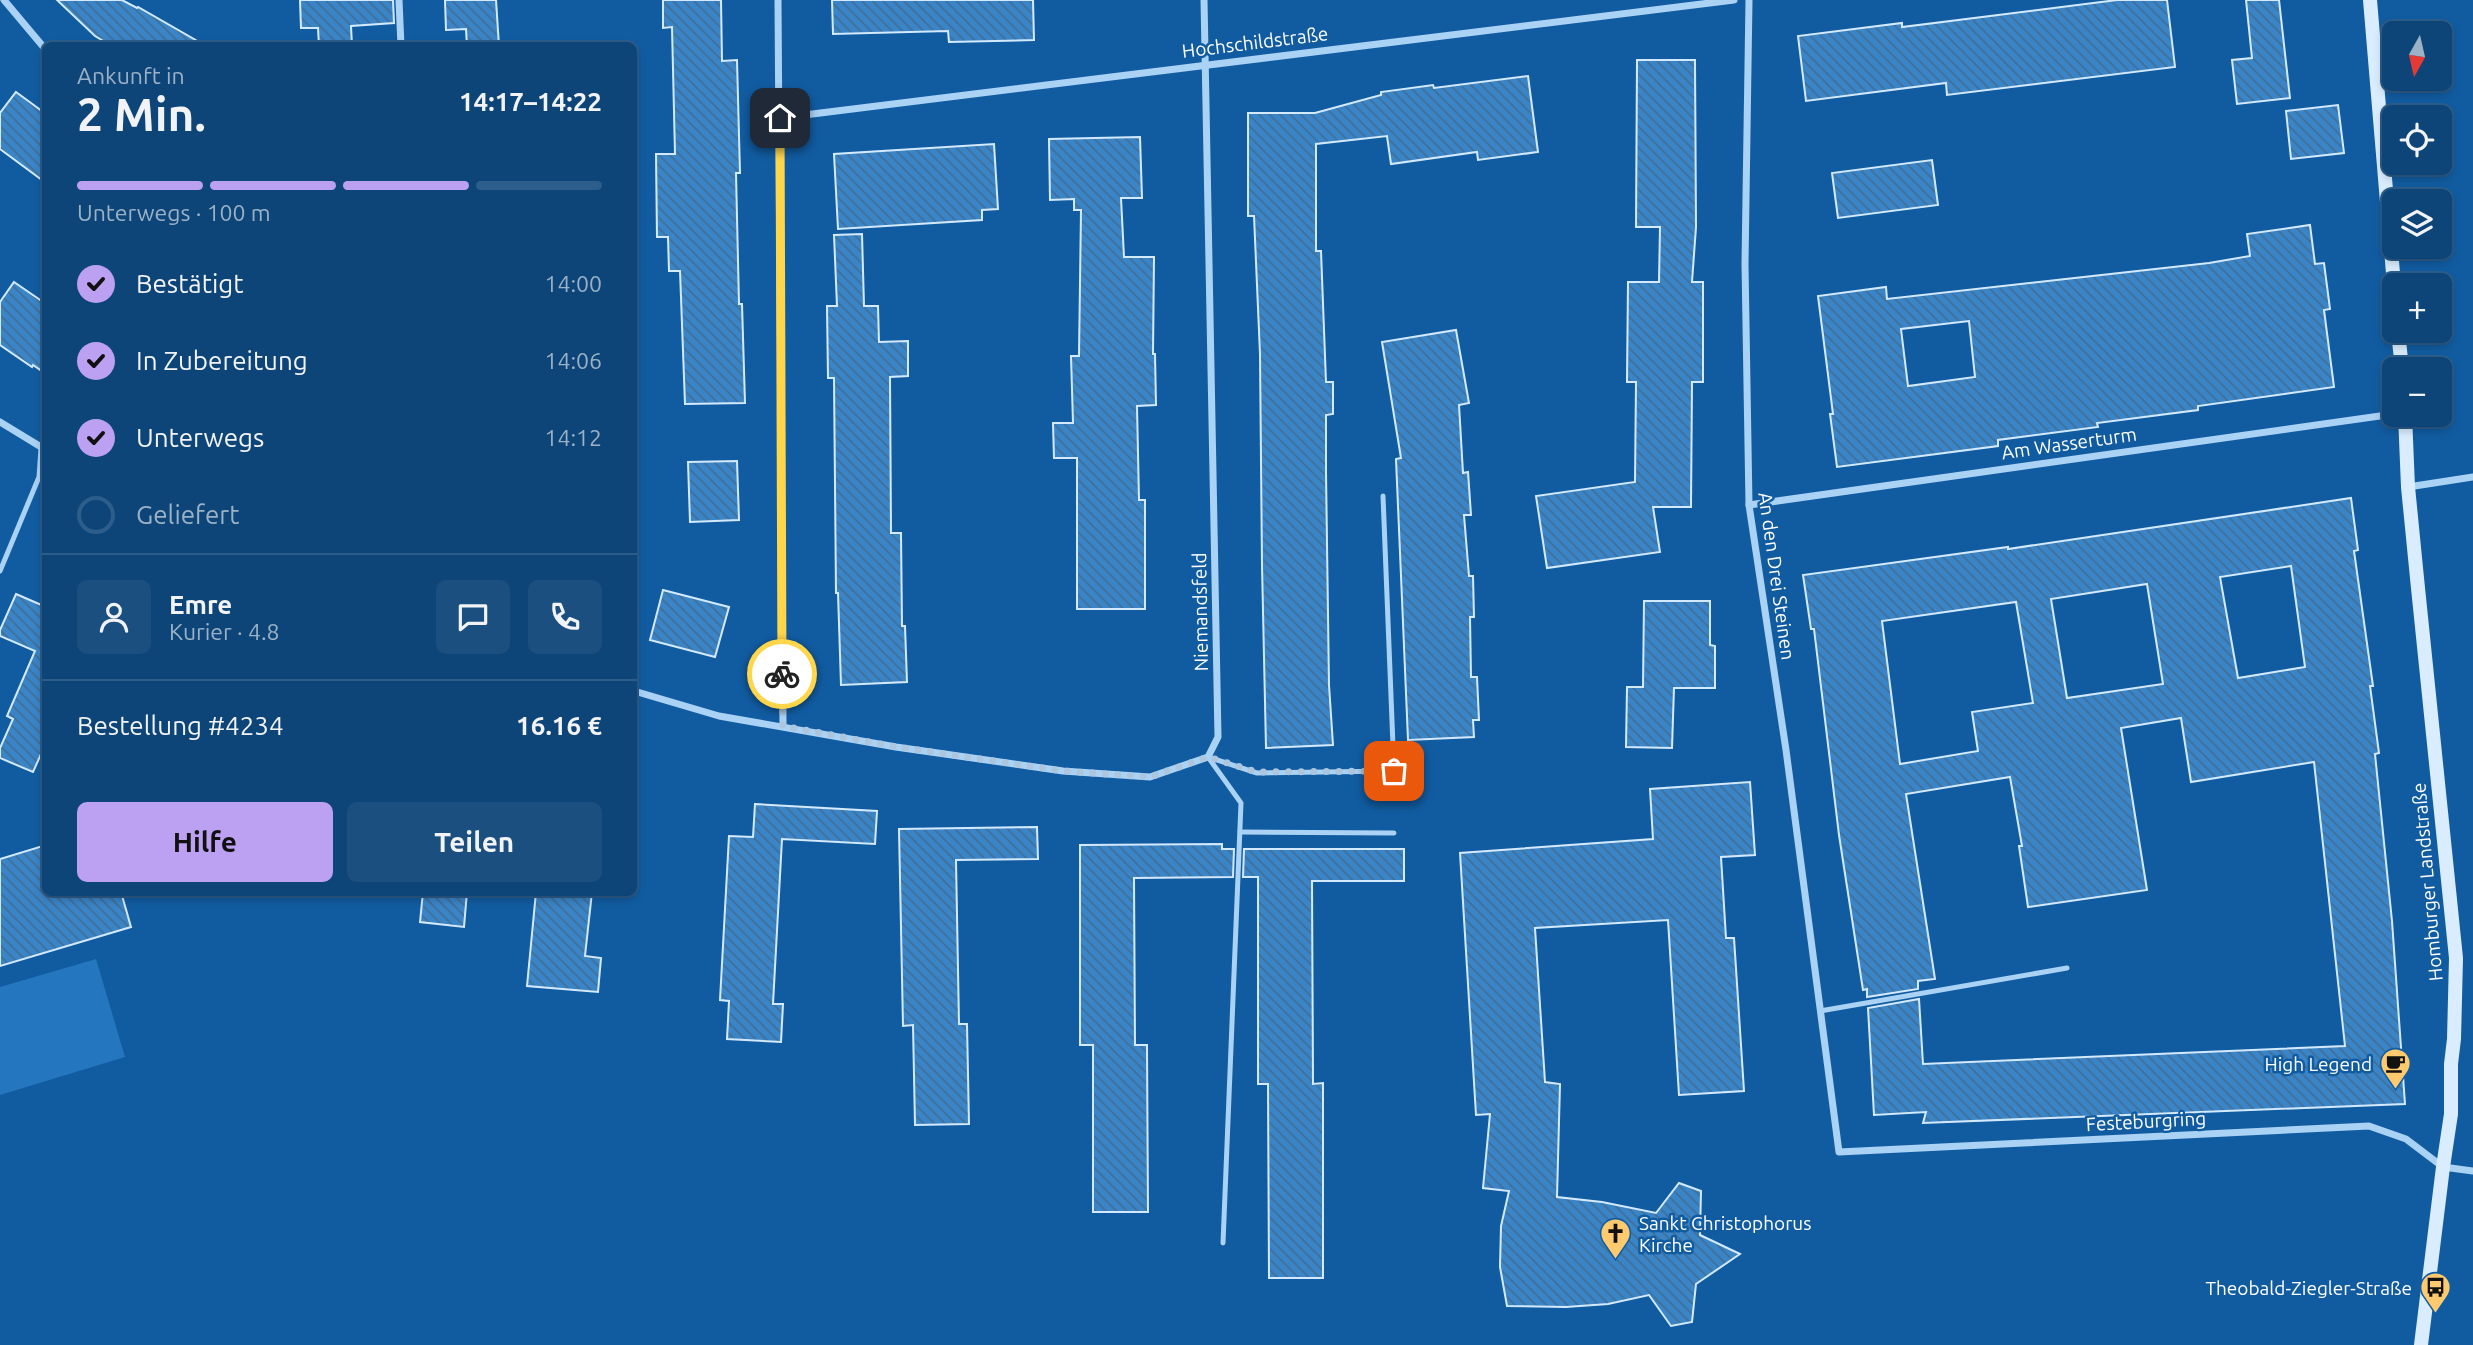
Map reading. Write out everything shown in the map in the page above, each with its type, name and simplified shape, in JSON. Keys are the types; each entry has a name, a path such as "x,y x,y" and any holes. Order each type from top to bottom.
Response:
{"street":[{"path":"4,0 42,45"},
{"path":"399,0 401,42"},
{"path":"778,0 783,726"},
{"name":"Niemandsfeld","path":"1204,0 1218,737 1208,757"},
{"name":"Hochschildstraße","path":"780,118 1734,0"},
{"name":"An den Drei Steinen","path":"1749,0 1745,264 1749,505 1786,750 1839,1152"},
{"path":"2370,0 2393,273"},
{"name":"Am Wasserturm","path":"1749,505 2382,416"},
{"path":"0,422 42,448"},
{"name":"Homburger Landstraße","path":"2406,427 2408,487 2456,958 2451,1114 2421,1345"},
{"path":"2408,487 2473,477"},
{"path":"637,692 719,716 897,747 1049,769 1150,777 1208,757"},
{"name":"Festeburgring","path":"1839,1152 2369,1126 2406,1139 2443,1167"},
{"path":"2443,1167 2473,1171"}],"lane":[{"path":"0,570 39,477 42,456"},
{"path":"1208,757 1257,772 1394,771 1383,496"},
{"path":"1208,757 1241,803 1223,1243"},
{"path":"1240,832 1394,833"},
{"path":"1820,1011 2067,968"}],"shaded area":[{"path":"96,959 125,1057 0,1095 0,987"}],"building":[{"path":"57,0 122,0 199,42 105,42 95,36"},
{"path":"300,0 393,0 394,23 351,26 352,42 319,42 318,28 301,28"},
{"path":"445,0 496,0 499,42 467,42 466,29 446,30"},
{"path":"663,0 721,0 722,61 737,60 739,304 742,304 745,403 685,404 680,271 669,271 668,237 657,237 656,154 675,154 672,27 663,28"},
{"path":"832,0 1033,0 1034,40 949,42 948,31 833,34"},
{"path":"2117,0 2167,0 2175,67 1947,95 1946,83 1806,101 1798,36 1902,23 1902,27"},
{"path":"2246,0 2279,0 2290,98 2237,104 2232,60 2252,58"},
{"path":"1637,60 1695,60 1696,227 1692,282 1703,282 1703,382 1692,382 1691,507 1653,507 1660,552 1547,568 1536,496 1635,482 1636,382 1627,382 1628,282 1659,282 1660,227 1636,227"},
{"path":"1528,76 1538,152 1478,160 1477,152 1391,164 1387,136 1316,144 1316,251 1321,251 1326,382 1333,382 1333,414 1326,415 1326,472 1329,685 1333,745 1266,748 1260,354 1254,216 1248,216 1248,113 1315,113 1381,95 1381,92"},
{"path":"16,92 42,111 42,180 0,149 0,113"},
{"path":"2338,105 2344,153 2291,159 2286,111"},
{"path":"1140,137 1142,198 1121,198 1124,257 1154,257 1153,354 1156,405 1137,406 1139,500 1145,500 1145,609 1077,609 1077,458 1054,458 1053,423 1073,423 1071,356 1079,356 1081,210 1074,210 1074,199 1050,200 1049,139"},
{"path":"994,144 998,209 982,210 982,220 838,229 834,154"},
{"path":"1932,160 1938,205 1838,218 1832,173"},
{"path":"2310,225 2315,264 2324,263 2330,309 2324,310 2334,387 2198,406 2198,410 2097,423 2098,427 1998,440 1998,446 1837,467 1818,296 1886,287 1887,299 2209,263 2250,256 2247,234","holes":["1969,321 1975,377 1908,386 1901,329"]},
{"path":"862,234 864,306 878,306 879,342 908,341 908,376 890,377 891,533 901,533 902,626 905,626 907,682 841,685 836,593 834,378 828,378 827,306 837,306 834,235"},
{"path":"14,282 42,301 42,371 0,345 0,302"},
{"path":"1456,330 1469,403 1459,405 1463,473 1468,472 1471,515 1464,515 1469,576 1473,576 1474,617 1470,617 1471,677 1477,677 1479,720 1473,720 1474,737 1408,740 1396,459 1401,458 1382,342"},
{"path":"737,461 739,520 690,522 688,462"},
{"path":"2351,498 2358,550 2354,551 2373,686 2370,686 2379,753 2375,754 2392,921 2405,1104 1923,1123 1926,1112 1874,1115 1868,1008 1919,999 1923,1064 2345,1046 2314,762 2191,782 2181,718 2121,728 2147,890 2028,907 2019,846 2022,846 2010,777 1906,794 1935,979 1918,981 1918,989 1867,997 1867,989 1863,990 1839,835 1814,629 1811,629 1803,575 2008,549","holes":["2291,566 2305,667 2238,678 2220,577","2147,584 2163,684 2067,698 2051,599","2016,602 2033,703 1972,712 1978,751 1900,764 1882,621"]},
{"path":"663,590 729,607 715,657 650,640"},
{"path":"16,594 42,605 42,752 33,772 0,758 0,748 13,719 7,716 35,651 0,636 0,630"},
{"path":"1644,601 1710,601 1710,645 1715,646 1715,688 1674,688 1672,748 1626,747 1627,687 1643,687"},
{"path":"1750,782 1755,855 1721,857 1726,938 1734,938 1744,1091 1679,1095 1668,920 1535,928 1545,1082 1560,1084 1557,1197 1602,1202 1656,1213 1679,1183 1701,1191 1700,1235 1740,1254 1696,1284 1692,1322 1671,1326 1649,1295 1608,1304 1566,1307 1507,1306 1500,1267 1501,1226 1509,1191 1483,1188 1490,1114 1476,1115 1460,853 1653,839 1650,789"},
{"path":"755,804 877,811 875,844 782,839 773,1004 783,1004 781,1042 727,1039 729,1001 720,1000 729,836 753,837"},
{"path":"1037,827 1038,859 956,860 959,1024 967,1024 969,1124 915,1125 913,1025 903,1026 899,829"},
{"path":"1222,844 1222,849 1234,849 1233,877 1134,878 1135,1045 1147,1045 1148,1212 1093,1212 1093,1045 1080,1045 1080,845"},
{"path":"42,846 42,896 122,896 131,927 0,966 0,859"},
{"path":"1244,849 1404,849 1404,881 1312,881 1313,1084 1323,1083 1323,1278 1269,1278 1268,1084 1258,1084 1258,877 1243,877"},
{"path":"423,896 467,896 464,927 420,922"},
{"path":"536,896 592,896 585,956 601,958 598,992 527,986"}],"way so far":[{"path":"782,674 783,726 897,747 1063,771 1150,777 1208,757 1257,772 1394,771"}],"place":[{"name":"High Legend","path":"2395,1091"},
{"name":"Sankt Christophorus Kirche","path":"1616,1261"},
{"name":"Theobald-Ziegler-Straße","path":"2435,1315"}],"route":[{"path":"780,118 782,674"}]}
